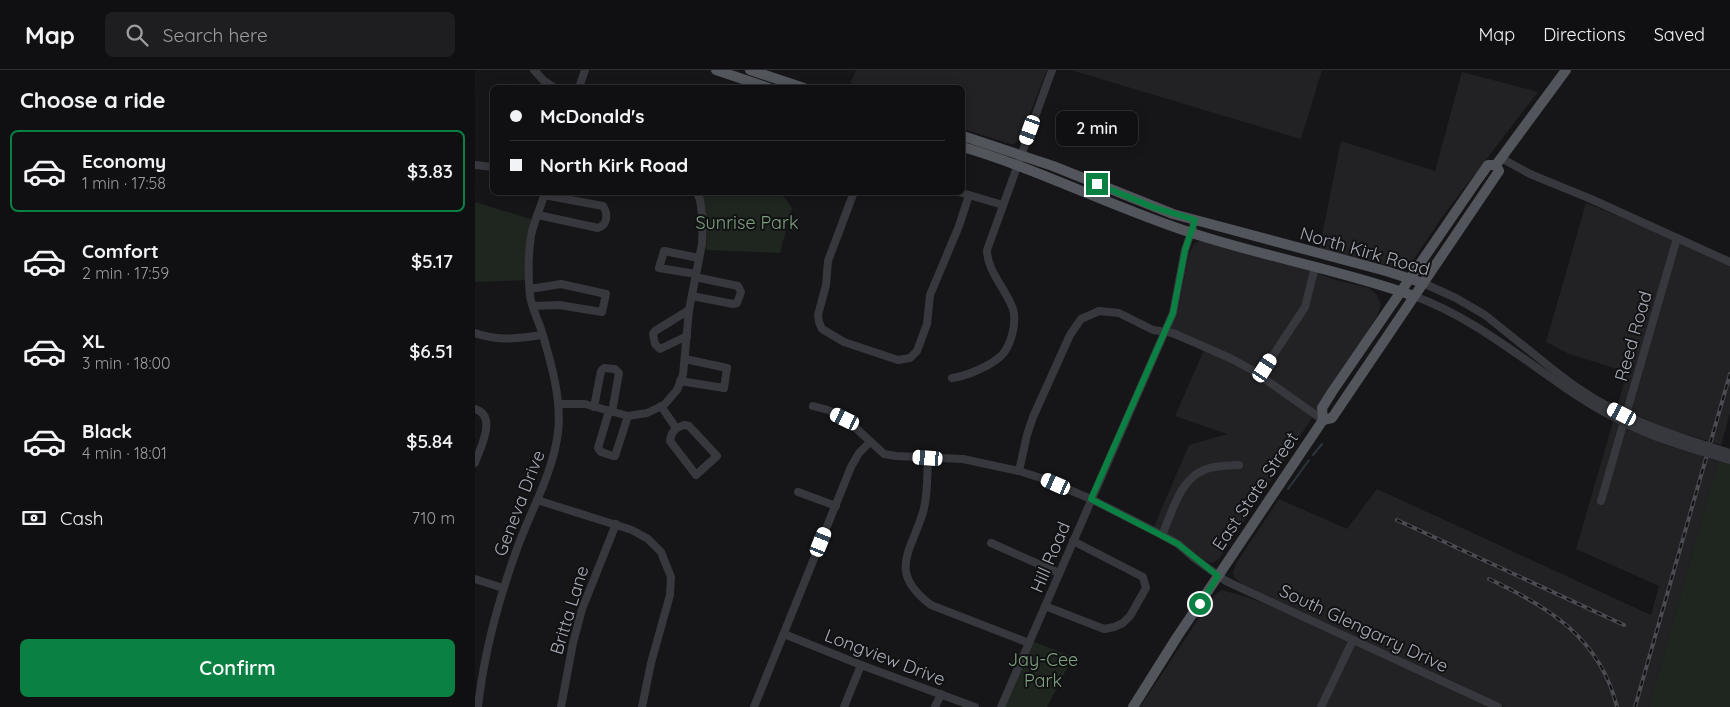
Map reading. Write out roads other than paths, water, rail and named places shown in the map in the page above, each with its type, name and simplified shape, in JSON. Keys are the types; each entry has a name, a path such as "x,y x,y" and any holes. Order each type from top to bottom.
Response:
{"main road":[{"path":"716,70 760,85"},
{"path":"750,70 795,85"},
{"name":"East State Street","path":"1323,420 1332,418 1499,171 1499,162 1566,70"},
{"name":"North Kirk Road","path":"965,137 1190,232 1414,296"},
{"name":"North Kirk Road","path":"965,146 1019,159 1195,220 1423,283"},
{"name":"East State Street","path":"1133,707 1323,420 1322,408 1400,291 1488,165 1499,162"}],"street":[{"path":"534,70 550,85"},
{"path":"580,85 585,70"},
{"path":"952,378 965,376 1001,356 1013,330 1013,308 987,255 990,238 1052,70"},
{"path":"1499,162 1730,262"},
{"path":"475,165 490,167"},
{"path":"965,194 1003,205"},
{"name":"Geneva Drive","path":"478,707 484,666 503,588 518,544 554,458 559,431 559,404 543,335 533,306 530,290 531,236 545,195"},
{"path":"538,215 598,228 602,227 605,222 606,211 601,205 550,195"},
{"path":"559,404 585,404 628,416 647,413 661,406 677,390 681,381 685,359 689,310 702,244 703,222 698,195"},
{"path":"853,195 828,261 826,285 818,314 819,322 822,329 844,342 898,360 910,358 917,351 927,324 930,295 959,226 969,195"},
{"name":"Hill Road","path":"1001,707 1173,313 1183,259 1195,220"},
{"name":"Reed Road","path":"1601,501 1677,238"},
{"path":"692,296 733,304 737,303 741,292 738,286 659,268 664,251 699,258"},
{"path":"1260,375 1305,307 1315,267"},
{"name":"North Kirk Road","path":"1423,283 1456,298 1485,315 1584,401 1629,425 1670,442 1730,460"},
{"path":"530,290 561,284 605,294 602,312 559,304 533,306"},
{"name":"North Kirk Road","path":"1414,296 1450,311 1588,395 1636,421 1670,434 1730,452"},
{"path":"687,336 660,349 653,340 655,331 689,310"},
{"path":"1019,471 1033,417 1070,335 1081,319 1099,311 1119,313 1153,330 1173,333 1232,359 1260,375 1323,420"},
{"path":"475,333 491,338 511,340 543,335"},
{"path":"681,381 724,388 727,368 685,359"},
{"path":"594,407 601,371 604,368 615,369 619,373 611,412 598,448 599,451 613,456 615,456 628,416"},
{"path":"661,406 676,428"},
{"name":"South Glengarry Drive","path":"813,406 828,410 845,419 884,454 963,459 1019,471 1091,499 1162,534 1178,544 1218,576 1498,707"},
{"path":"475,409 479,410 486,418 487,427 475,463"},
{"path":"683,425 689,426 717,456 696,476 670,441 671,435 676,428 683,425"},
{"path":"754,707 851,467 859,453 870,442"},
{"path":"928,458 927,496 909,546 905,565 909,582 920,597 931,605 1029,643"},
{"path":"1162,534 1181,491 1190,478 1203,470 1217,466 1239,465"},
{"path":"797,492 835,506"},
{"path":"537,500 632,530 648,539 661,552 671,577 670,595 651,663 642,707"},
{"name":"Britta Lane","path":"561,707 573,643 582,609 616,524"},
{"path":"1045,606 1104,629 1123,623 1144,595 1146,588 1143,577 1073,541"},
{"path":"991,543 1059,573"},
{"path":"475,579 503,588"},
{"name":"Longview Drive","path":"784,634 975,707"},
{"path":"1321,707 1353,640"},
{"path":"475,663 484,666"},
{"path":"844,707 861,665"},
{"path":"935,707 941,694"}],"waterway":[{"path":"1313,455 1322,444"},
{"path":"1288,489 1309,460"}],"railway":[{"path":"1635,707 1730,374"},
{"path":"1397,520 1624,625"},
{"path":"1489,579 1532,601 1569,628 1585,644 1598,662 1609,683 1617,707"}],"park label":[{"name":"Sunrise Park","path":"747,222"},
{"name":"Jay-Cee Park","path":"1043,669"}]}
